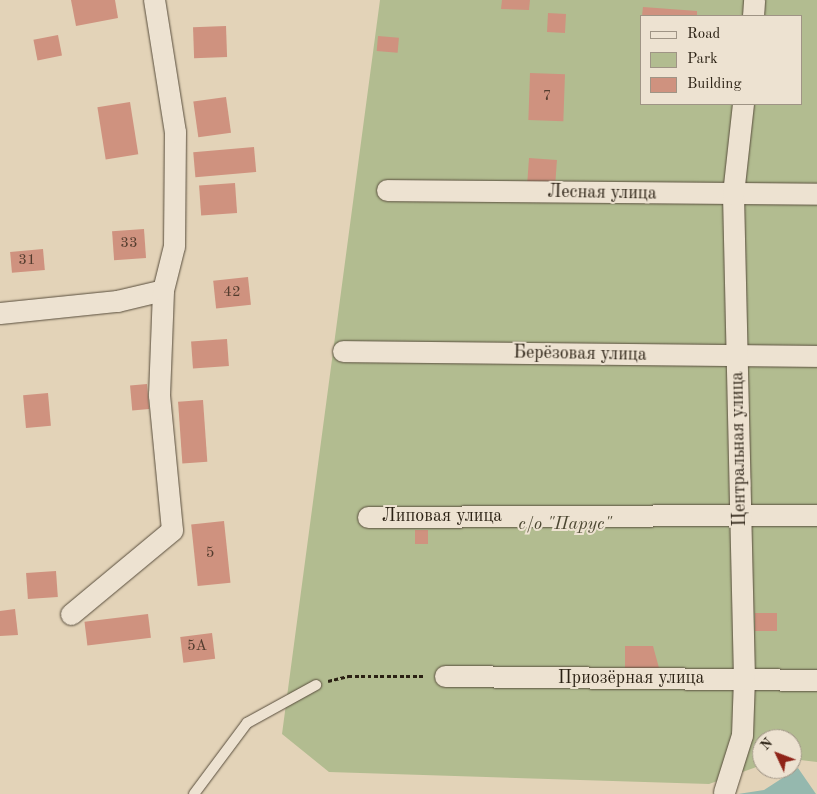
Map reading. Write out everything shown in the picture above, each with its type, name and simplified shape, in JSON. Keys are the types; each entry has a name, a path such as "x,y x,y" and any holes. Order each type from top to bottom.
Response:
{"street":[{"path":"70,614 172,530 159,395 163,290 174,246 174,132 154,0"},
{"path":"753,15 754,0"},
{"name":"Центральная улица","path":"724,792 742,735 744,679 733,194 743,105"},
{"name":"Лесная улица","path":"386,190 817,194"},
{"path":"0,313 118,301 163,290"},
{"name":"Берёзовая улица","path":"343,351 817,356"},
{"name":"Липовая улица","path":"368,517 817,515"},
{"name":"Приозёрная улица","path":"445,676 817,680"}],"lane":[{"path":"194,794 247,723 316,685"}],"path":[{"path":"316,685 348,676 445,676"}],"green space":[{"name":"с/о \"Парус\"","path":"380,0 817,0 817,762 802,760 802,729 752,729 752,769 709,784 329,772 282,734"}],"water":[{"path":"802,774 816,794 738,794 764,790 781,779 802,779"}],"building":[{"path":"71,0 115,0 118,18 76,26"},
{"path":"502,0 530,0 529,10 501,9"},
{"path":"643,7 697,11 697,15 642,15"},
{"path":"548,13 566,14 565,33 547,32"},
{"path":"226,26 227,57 194,58 193,27"},
{"path":"58,35 62,56 37,60 33,40"},
{"path":"378,36 399,38 398,53 377,51"},
{"path":"530,73 565,74 563,121 528,120"},
{"path":"226,97 231,133 198,137 193,102"},
{"path":"130,102 138,154 106,160 97,107"},
{"path":"254,147 256,172 195,177 193,152"},
{"path":"529,158 557,160 555,184 527,182"},
{"path":"235,183 237,213 201,215 199,186"},
{"path":"144,229 146,258 114,260 112,231"},
{"path":"43,249 45,270 12,273 10,252"},
{"path":"248,277 251,305 216,309 213,281"},
{"path":"227,339 229,366 193,368 191,342"},
{"path":"147,384 149,409 132,410 130,385"},
{"path":"48,393 51,426 26,428 23,395"},
{"path":"203,400 207,462 182,464 178,402"},
{"path":"224,521 230,583 198,586 191,524"},
{"path":"415,530 428,530 428,544 415,544"},
{"path":"56,571 58,597 28,599 26,573"},
{"path":"15,609 18,635 0,636 0,611"},
{"path":"755,613 777,613 777,631 755,631"},
{"path":"148,614 151,638 87,646 84,622"},
{"path":"212,633 215,659 183,663 180,637"},
{"path":"625,646 653,646 659,668 625,668"}]}
